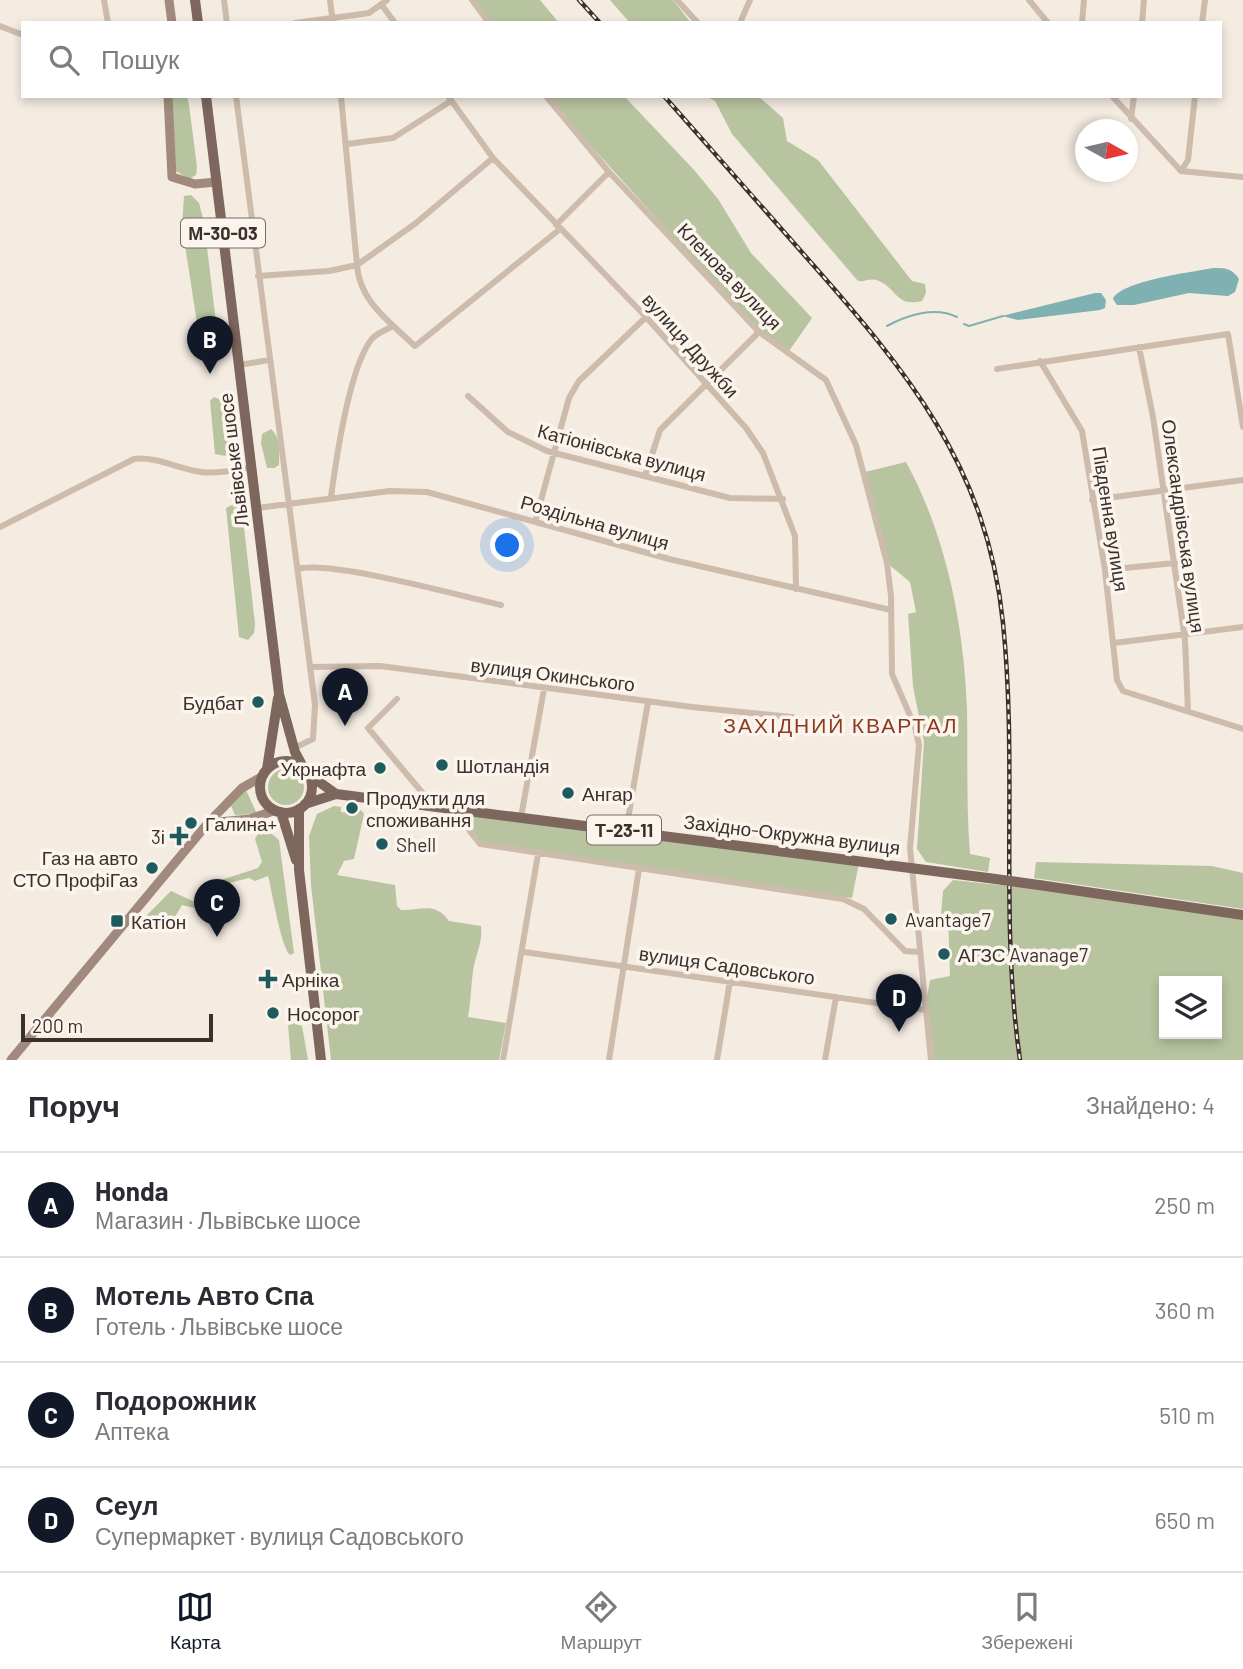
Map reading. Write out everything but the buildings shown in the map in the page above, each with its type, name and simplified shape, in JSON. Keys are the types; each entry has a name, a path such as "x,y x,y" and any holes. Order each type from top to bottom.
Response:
{"main road":[{"path":"170,0 172,21"},
{"path":"195,0 198,21"},
{"path":"168,98 172,177 193,184 217,182"},
{"name":"Львівське шосе","path":"206,98 279,694 294,748 305,770"},
{"name":"Львівське шосе","path":"265,773 279,694"},
{"path":"11,1060 208,823 243,788 289,761 305,770 312,789 302,806 299,870 321,1060"},
{"name":"Західно-Окружна вулиця","path":"305,770 336,794"},
{"path":"265,773 261,792 264,800 278,811 299,870"},
{"name":"Західно-Окружна вулиця","path":"302,806 336,794 912,867 1243,915"},
{"name":"Т-23-11","path":"208,823 250,819 302,806"}],"street":[{"path":"104,0 108,21"},
{"path":"224,0 227,21"},
{"path":"330,0 332,20 369,13 384,2 394,21"},
{"path":"677,0 696,21"},
{"path":"741,21 750,0"},
{"path":"1029,0 1046,21"},
{"path":"1082,21 1084,0"},
{"path":"1142,21 1144,0"},
{"path":"1202,21 1205,0"},
{"path":"473,2 487,21"},
{"path":"0,26 21,34"},
{"path":"236,98 311,667 315,731 313,739 294,748"},
{"path":"341,98 357,265 362,290 393,326 415,346 558,227 609,172"},
{"name":"Кленова вулиця","path":"548,98 609,172 759,332 787,354 819,373 834,395 865,472 887,563 892,674 915,727 919,745 910,848 931,1060"},
{"path":"1114,98 1131,119"},
{"path":"1131,119 1134,98"},
{"path":"1181,172 1188,160 1195,98"},
{"path":"347,144 393,138 449,99"},
{"name":"вулиця Дружби","path":"449,99 494,158 646,317 708,385 763,453 783,499 795,536 796,589"},
{"path":"1138,126 1181,172 1243,177"},
{"path":"258,276 329,271 357,265 485,168 494,158"},
{"path":"535,522 569,398 579,381 646,317"},
{"path":"331,497 344,421 364,353 377,335 393,326"},
{"path":"645,476 660,430 759,332"},
{"path":"997,369 1228,334 1243,427"},
{"name":"Олександрівська вулиця","path":"1139,347 1175,563 1184,635 1188,711"},
{"path":"239,365 269,360"},
{"name":"Південна вулиця","path":"1040,361 1082,431 1104,570 1117,680 1123,691 1188,711"},
{"name":"Катіонівська вулиця","path":"468,396 508,432 552,453 730,498 783,499"},
{"path":"0,527 134,459 148,459 201,472 222,473 251,467"},
{"path":"1092,500 1243,480"},
{"name":"Роздільна вулиця","path":"257,508 390,491 427,492 669,559 891,610"},
{"path":"1104,570 1175,563"},
{"path":"298,569 310,566 346,571 501,605"},
{"path":"1114,643 1243,627"},
{"name":"вулиця Окинського","path":"311,667 380,666 648,702 792,717"},
{"path":"521,817 544,689"},
{"path":"397,699 368,728 426,797 425,805"},
{"path":"626,831 648,702"},
{"path":"1188,711 1243,729"},
{"path":"466,810 469,830 480,844 851,901 864,909 905,951 920,952"},
{"path":"503,1060 524,952 538,854"},
{"path":"609,1060 639,869"},
{"name":"вулиця Садовського","path":"524,952 925,1010"},
{"path":"717,1060 730,981"},
{"path":"825,1060 836,997"}],"green space":[{"path":"472,0 540,0 557,21 488,21"},
{"path":"610,0 673,0 689,21 628,21"},
{"path":"169,98 187,98 196,175 189,179 176,171"},
{"path":"548,98 626,98 695,171 718,199 751,253 812,318 787,354 759,332"},
{"path":"710,98 760,98 783,118 787,141 818,160 912,281 925,284 926,293 922,301 902,300 876,280 858,281 732,134 715,101"},
{"path":"191,195 199,203 204,222 217,331 216,353 213,357 202,355 182,226 184,196"},
{"path":"214,397 224,401 232,450 225,456 215,454 210,401"},
{"path":"271,429 278,441 279,465 267,468 261,443 262,434"},
{"path":"906,462 932,520 957,613 967,709 970,854 990,858 988,872 926,862 917,849 924,742 913,686 908,614 916,612 910,582 887,563 865,472"},
{"path":"234,504 242,510 255,624 254,633 248,640 239,637 226,508"},
{"path":"286,769 299,774 304,787 299,800 286,805 273,800 268,787 273,774"},
{"path":"246,790 257,814 235,815 231,806"},
{"path":"334,806 341,807 341,812 355,814 361,810 364,814 354,859 344,861 337,875 395,885 397,906 401,910 433,909 449,921 481,926 468,1017 506,1023 499,1060 331,1060 311,885 309,836 317,814"},
{"path":"470,814 859,863 852,898 488,844 476,836"},
{"path":"258,834 272,834 279,840 294,953 290,955 283,941 268,876 255,881 249,878 205,889 212,896 207,906 198,909 182,905 175,917 157,929 144,924 143,919 171,891 199,904 203,900 199,887 258,868 262,862 255,839"},
{"path":"1036,862 1212,866 1243,873 1243,909 1034,878"},
{"path":"953,880 1100,896 1243,918 1243,1060 934,1060 927,997 930,980 950,976 948,914 941,914 943,891"},
{"path":"294,1023 302,1026 308,1060 291,1060 288,1025"}],"water":[{"path":"1213,268 1228,269 1236,275 1239,279 1235,292 1228,296 1189,293 1134,305 1117,305 1113,299 1118,293 1142,282"},
{"path":"1101,293 1106,300 1105,308 1018,320 1002,316"}],"waterway":[{"path":"887,326 921,313 940,312 957,317"},
{"path":"964,324 969,326 1003,316"}],"railway":[{"path":"579,0 598,21"},
{"path":"666,98 843,300 909,382 960,468 980,516 994,567 1003,623 1009,732 1011,951 1020,1060"}],"place":[{"name":"Мотель Авто Спа","path":"210,374"},
{"name":"Будбат","path":"258,702"},
{"name":"Honda","path":"345,726"},
{"name":"Шотландія","path":"442,765"},
{"name":"Укрнафта","path":"380,768"},
{"name":"Ангар","path":"568,793"},
{"name":"Продукти для споживання","path":"352,808"},
{"name":"Галина+","path":"191,823"},
{"name":"3і","path":"179,836"},
{"name":"Shell","path":"382,844"},
{"name":"Газ на авто СТО ПрофіГаз","path":"152,868"},
{"name":"Avantage7","path":"891,919"},
{"name":"Катіон","path":"117,921"},
{"name":"Подорожник","path":"217,937"},
{"name":"АГЗС Avanage7","path":"944,954"},
{"name":"Арніка","path":"268,979"},
{"name":"Носорог","path":"273,1013"},
{"name":"Сеул","path":"899,1032"}],"district":[{"name":"ЗАХІДНИЙ КВАРТАЛ","path":"841,724"}]}
